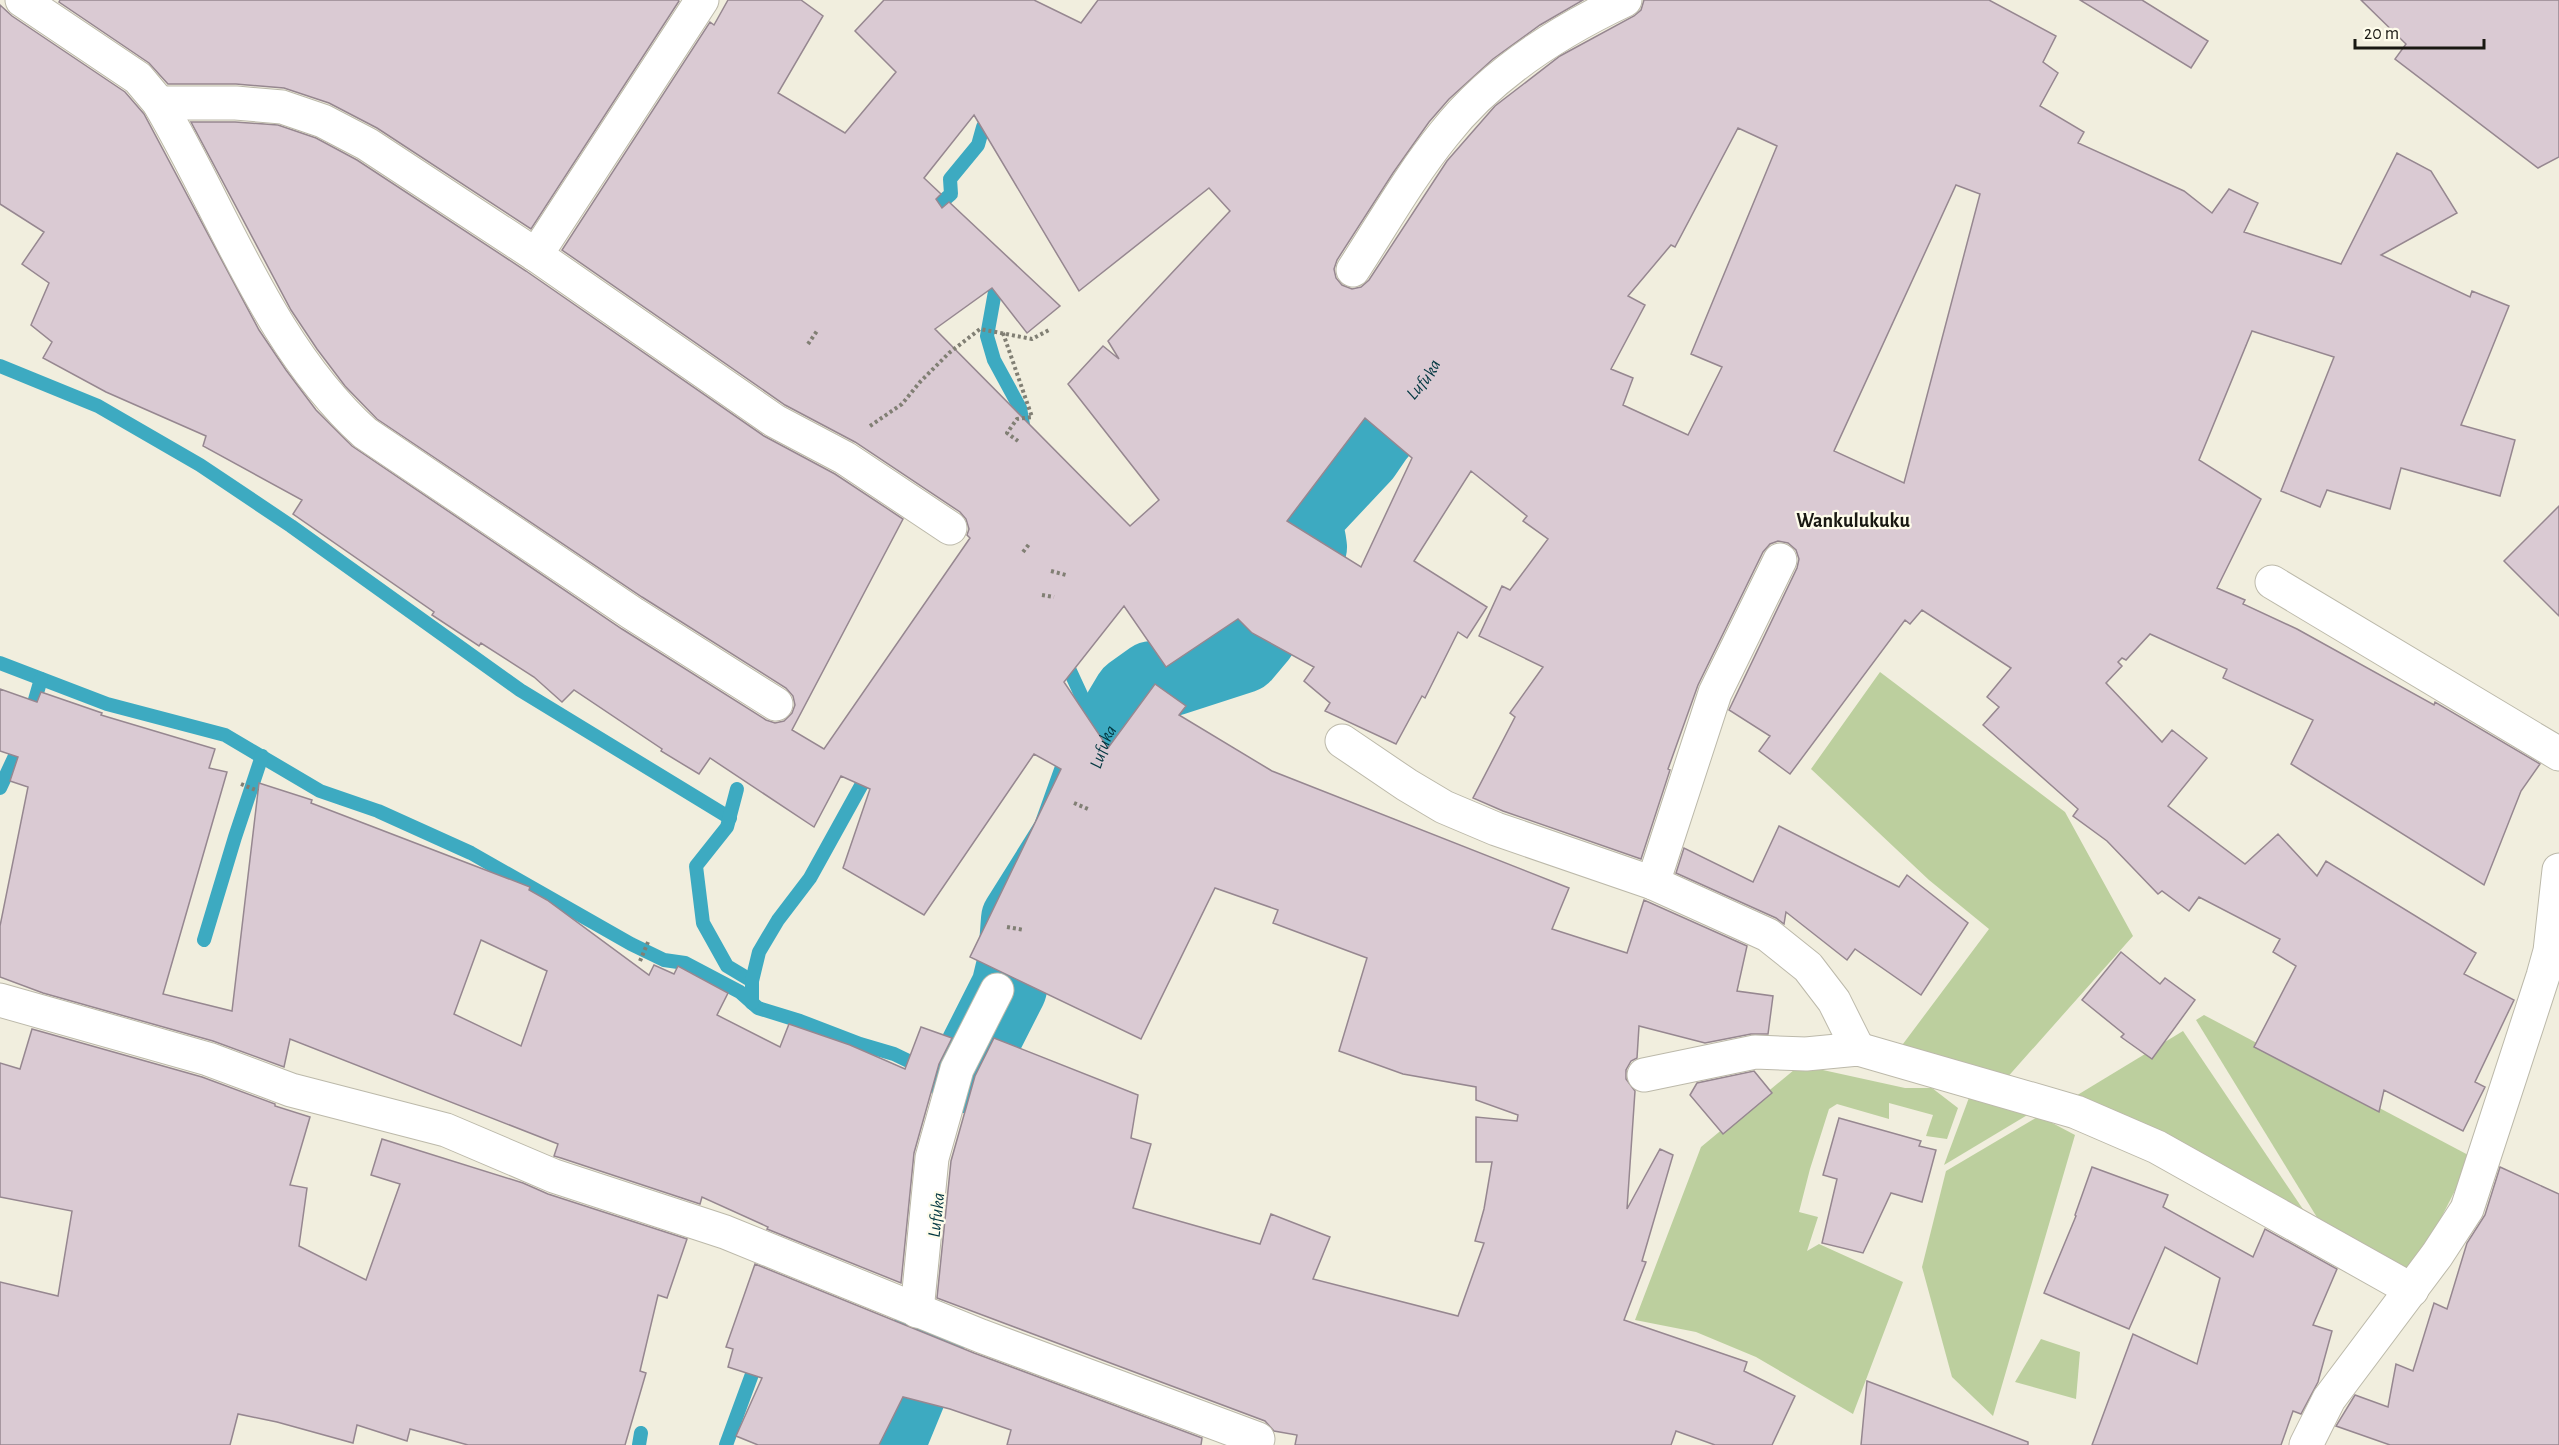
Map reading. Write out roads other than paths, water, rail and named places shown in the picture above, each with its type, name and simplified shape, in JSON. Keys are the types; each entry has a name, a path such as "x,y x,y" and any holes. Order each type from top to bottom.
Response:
{"street":[{"path":"22,0 138,78 159,103 259,291 334,404 350,419 365,433 632,613 776,704"},
{"path":"536,255 702,0"},
{"path":"1353,270 1419,167 1445,132 1481,94 1522,59 1570,28 1625,0"},
{"path":"159,103 236,103 282,107 323,122 367,144 536,255 775,421 845,458 950,528"},
{"path":"1653,883 1715,693 1780,560"},
{"path":"2272,582 2559,754"},
{"path":"1342,741 1444,807 1496,829 1653,883 1768,934 1808,966 1834,1001 1858,1049"},
{"path":"2306,1445 2329,1399 2412,1290 2467,1209 2550,951 2559,870"},
{"path":"917,1311 932,1158 957,1070 997,990"},
{"path":"0,1000 208,1059 291,1090 446,1130 554,1176 725,1232 917,1311 1258,1439"},
{"path":"1644,1075 1755,1052 1806,1054 1858,1049 2076,1112 2118,1129 2157,1147 2412,1290"}],"waterway":[{"path":"927,215 951,194 950,179 978,145 983,127 994,116"},
{"path":"992,276 996,286 987,336 994,360 1020,408 1023,425 1017,431"},
{"name":"Lufuka","path":"965,1075 1009,988 1016,959 1019,919 1069,839 1106,736 1131,694 1152,679 1172,678 1243,655 1259,636 1309,547 1308,540 1300,530 1301,521 1363,455 1376,436 1429,374 1437,357 1438,345"},
{"path":"0,366 98,406 200,465 291,526 520,690 730,818"},
{"path":"1064,658 1088,710 1111,727"},
{"path":"0,663 107,704 225,735 320,791 378,811 471,853 631,944 664,960 685,963 740,992 758,1008 894,1054 923,1068"},
{"path":"30,717 41,679"},
{"path":"0,788 22,741"},
{"path":"204,940 262,756"},
{"path":"752,1003 752,981 759,952 778,920 810,878 862,784"},
{"path":"737,789 727,827 696,866 703,923 727,966 752,981"},
{"name":"Lufuka","path":"887,1445 928,1337"},
{"path":"726,1445 758,1358"},
{"path":"639,1445 641,1433"}],"district":[{"name":"Wankulukuku","path":"1853,520"}]}
